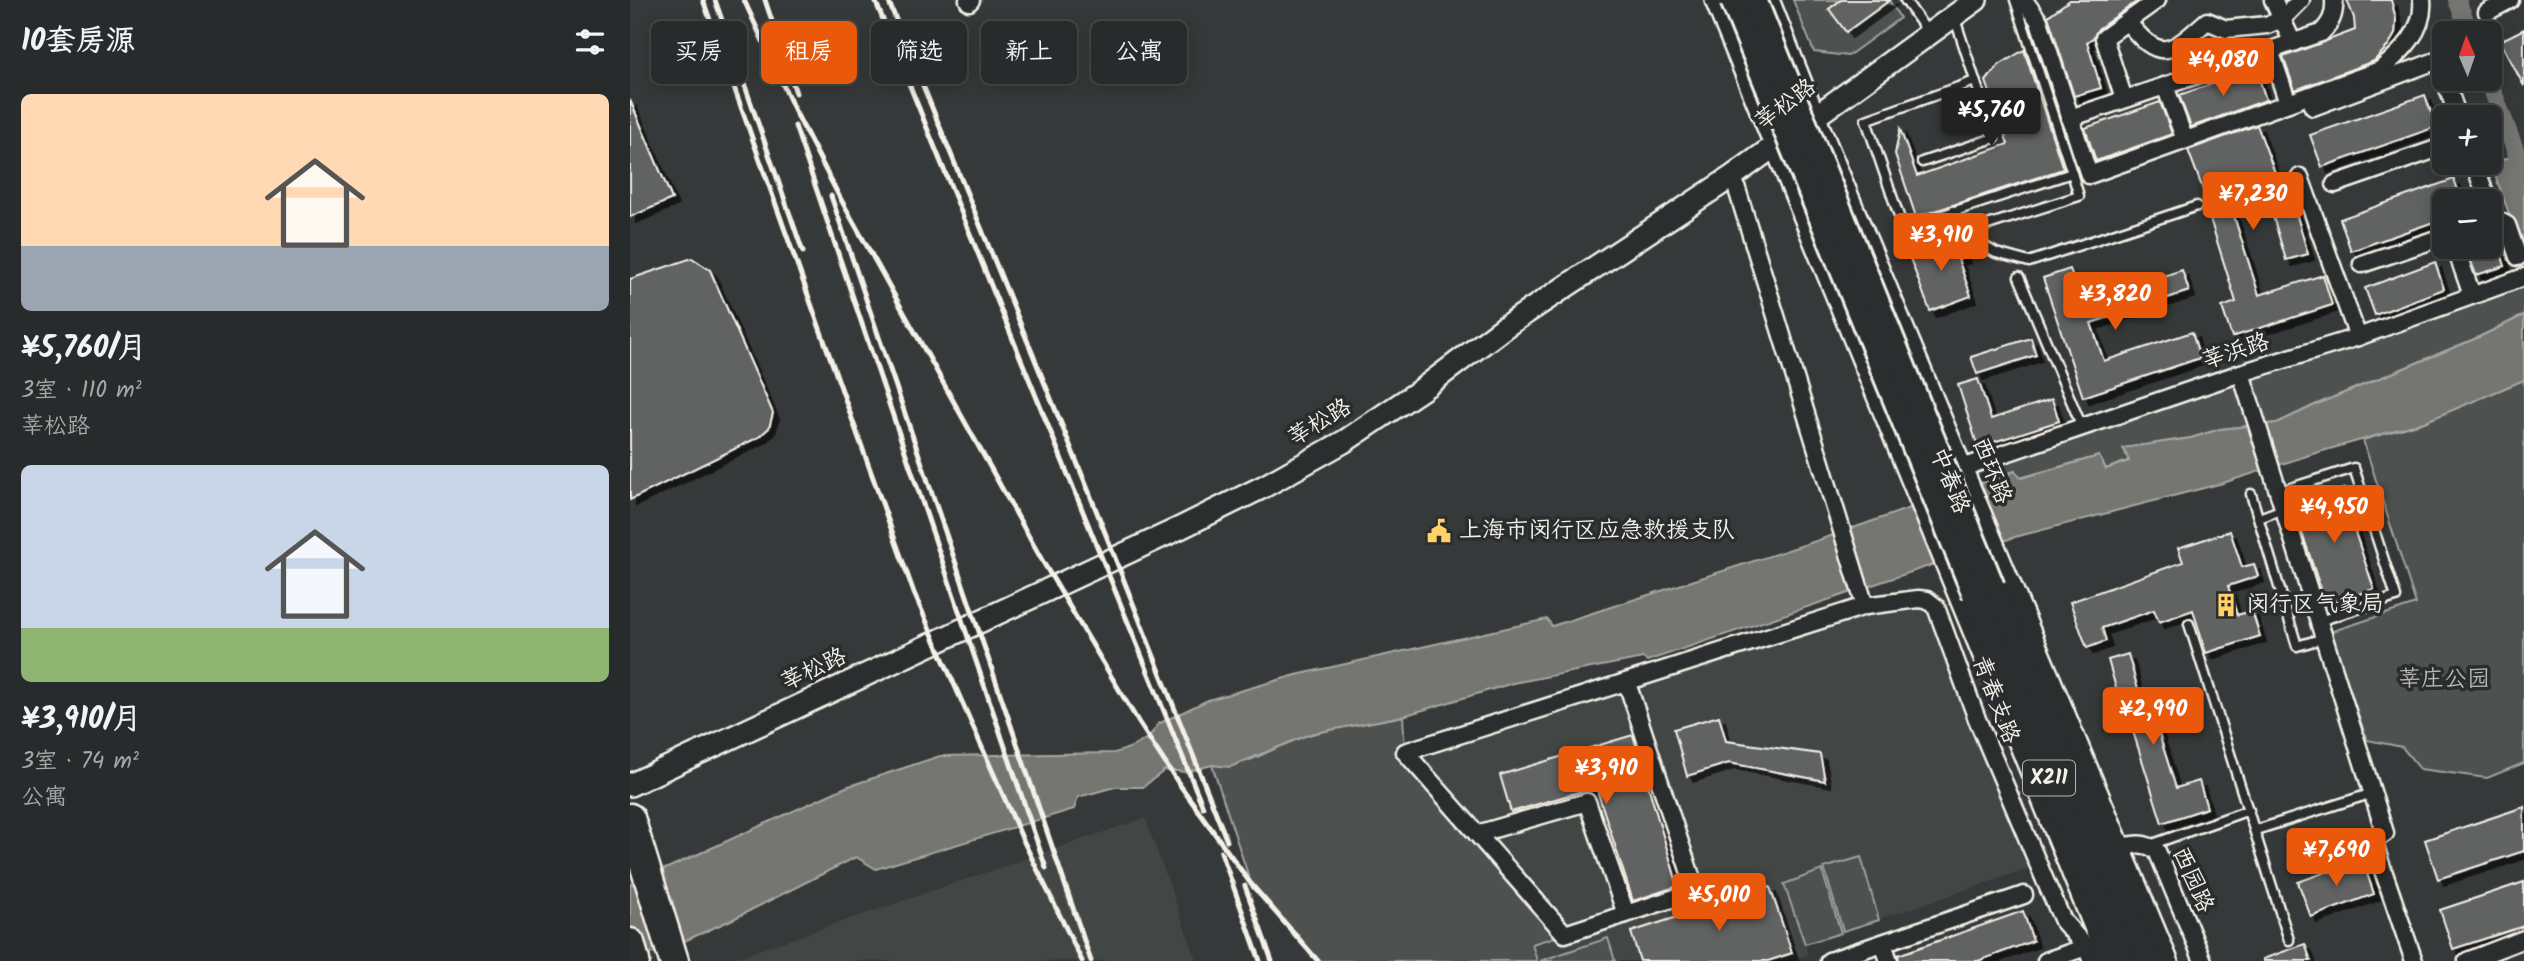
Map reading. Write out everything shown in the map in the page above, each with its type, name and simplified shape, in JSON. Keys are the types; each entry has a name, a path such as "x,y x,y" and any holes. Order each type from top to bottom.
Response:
{"highway":[{"path":"630,818 674,961"},
{"path":"630,943 635,961"}],"main road":[{"path":"1716,0 2109,961"},
{"name":"中春路","path":"1733,0 1990,583 2124,961"},
{"name":"中春路","path":"1754,0 1990,583 2147,961"},
{"name":"西环路","path":"1768,0 1814,117 1963,472 1990,583 2121,847 2168,961"},
{"name":"莘松路","path":"630,785 1180,528 1263,487 1345,441 1421,390 1507,326 1733,176 1976,0"}],"street":[{"path":"2024,0 2039,21 2089,175 2380,70 2401,52 2418,28 2422,0"},
{"path":"2124,99 2104,37 2157,0"},
{"path":"2273,0 2293,43"},
{"path":"2127,21 2153,49 2174,48 2207,21 2226,29 2267,24 2282,19 2301,0"},
{"path":"2070,118 2321,33 2330,24 2334,13 2334,0"},
{"path":"2487,12 2510,0"},
{"path":"2270,50 2288,103"},
{"path":"2313,107 2438,60 2454,105"},
{"path":"2165,86 2185,140"},
{"path":"2335,184 2432,150"},
{"path":"1733,176 1863,600"},
{"path":"2300,177 2358,337"},
{"path":"2502,222 2507,225 2518,257"},
{"path":"2362,264 2432,240"},
{"path":"2459,259 2472,295"},
{"name":"莘浜路","path":"1963,472 2082,427 2358,337 2524,277"},
{"path":"2241,373 2385,834 2373,841 2414,961"},
{"name":"青春支路","path":"1477,834 1405,752 1627,683 1863,600 1927,600 1936,607 1982,731 2063,921 2082,955"},
{"path":"1626,914 1587,802 1477,834 1565,934 1626,914 1696,891 1627,683"},
{"name":"西园路","path":"2121,847 2150,845 2158,851 2203,961"},
{"path":"1829,961 2024,895"},
{"path":"2467,961 2524,939"},
{"path":"1883,943 1889,961"},
{"path":"2046,961 2082,955"}],"lane":[{"path":"1905,0 1929,34"},
{"path":"1969,231 2079,196 2015,0"},
{"path":"1922,162 1993,138 1954,16"},
{"path":"1975,81 1866,120 1903,228 2071,173"},
{"path":"1953,211 1980,244 1996,253 2029,262 2197,206"},
{"path":"2020,277 2082,427"},
{"path":"2278,492 2354,468 2396,597 2319,621"},
{"path":"2252,494 2297,646 2324,638"},
{"path":"2259,517 2283,509"},
{"path":"2189,624 2289,940"},
{"path":"2256,830 2372,793"},
{"path":"2150,845 2249,810"}],"shaded area":[{"path":"2524,152 2524,247 2495,175 2502,175 2502,160"},
{"path":"2524,315 2524,380 2424,422 2223,483 2015,537 1647,661 1643,658 1513,683 1403,716 1310,734 1230,767 1212,765 1186,772 1165,770 1143,787 1115,787 1078,797 1074,809 876,869 856,857 733,919 660,952 630,957 630,885 846,787 940,756 1114,753 1139,743 1155,730 1158,724 1208,700 1296,675 1547,619 1552,626 1819,540 2015,471 2021,478 2099,456 2106,469 2129,461 2123,448 2191,438 2220,429 2277,423 2477,338"},
{"path":"1927,600 2039,865 1805,944 1808,955 1788,961 1537,961 1532,944 1564,934 1405,752 1865,606"},
{"path":"1145,818 1197,961 727,961"}],"green space":[{"path":"1793,0 1840,0 1829,9 1889,0 1900,18 1848,56 1814,52"},
{"path":"2524,277 2524,315 2477,338 2277,423 2220,429 2191,438 2124,448 2130,460 2106,469 2099,456 2020,478 2015,471 2001,476 1994,457"},
{"name":"莘庄公园","path":"2524,380 2524,763 2487,778 2420,769 2402,747 2367,740 2330,632 2416,604 2363,440 2424,422"},
{"path":"1403,716 1405,752 1565,934 1532,944 1537,961 1318,961 1251,884 1212,765 1238,764 1293,740 1317,733"},
{"path":"1861,857 1879,920 1843,931 1824,868"},
{"path":"1822,870 1841,933 1805,944 1784,884"},
{"path":"1608,938 1615,961 1540,961"}],"building":[{"path":"1841,0 1890,0 1846,32 1829,9"},
{"path":"2070,0 2139,0 2098,29 2094,37 2087,42 2101,88 2074,96 2048,16"},
{"path":"2347,0 2391,0 2396,19 2395,34 2374,61 2295,90 2283,57 2355,30 2354,18"},
{"path":"2524,29 2524,86 2502,45 2502,40"},
{"path":"2024,50 2063,169 1916,217 1895,154 1900,129 1917,176 2008,144 1986,81 1999,65"},
{"path":"2256,69 2266,100 2191,127 2179,95"},
{"path":"2425,95 2432,115 2432,128 2322,167 2310,135"},
{"path":"630,100 672,199 630,217"},
{"path":"2160,102 2172,134 2096,161 2085,128"},
{"path":"2257,125 2283,194 2290,192 2308,254 2286,260 2262,180 2226,191 2259,295 2323,275 2332,305 2232,337 2222,307 2236,302 2207,209 2210,208 2188,150"},
{"path":"2454,179 2458,189 2432,189 2432,223 2351,251 2340,219"},
{"path":"1957,236 1964,257 1958,259 1971,296 1930,311 1908,253"},
{"path":"2502,256 2505,266 2476,275 2470,259 2502,259"},
{"path":"692,258 710,270 773,413 769,428 759,437 630,500 630,279"},
{"path":"2435,262 2444,289 2375,315 2365,288"},
{"path":"2070,269 2082,303 2182,270 2189,291 2091,323 2104,361 2192,332 2200,358 2083,397 2043,278"},
{"path":"2031,338 2036,355 1977,374 1971,357"},
{"path":"1978,379 1991,419 2052,399 2059,421 1978,447 1958,385"},
{"path":"2346,488 2349,499 2355,497 2362,519 2352,523 2374,589 2326,605 2293,505"},
{"path":"2230,531 2242,567 2254,564 2258,576 2228,586 2237,615 2252,611 2260,636 2206,653 2193,610 2159,622 2154,610 2102,628 2106,641 2087,648 2070,602 2183,562 2178,548"},
{"path":"2128,654 2141,700 2155,696 2160,713 2153,715 2176,788 2199,781 2207,808 2162,823 2130,722 2126,723 2108,660"},
{"path":"1719,716 1726,741 1820,754 1825,781 1729,763 1687,776 1674,729"},
{"path":"1633,735 1678,886 1633,901 1596,787 1511,812 1500,775"},
{"path":"2524,807 2524,851 2438,879 2425,840"},
{"path":"2362,859 2374,894 2311,917 2298,882"},
{"path":"2524,882 2524,926 2453,949 2440,910"},
{"path":"1770,887 1792,953 1768,961 1640,961 1631,932"},
{"path":"2023,911 2033,941 1978,961 1899,961 1898,955"},
{"path":"2305,944 2311,961 2263,961 2263,959"}],"waterway":[{"path":"2457,0 2465,21"},
{"path":"2493,91 2524,173"}],"railway":[{"path":"703,0 914,593 1022,838 1082,961"},
{"path":"715,0 803,252"},
{"path":"744,0 795,111 839,196 1043,562 1139,723 1251,884 1318,961"},
{"path":"765,0 796,93"},
{"path":"875,0 1203,807"},
{"path":"888,0 1085,482 1227,841"},
{"path":"795,126 1046,868"},
{"path":"831,196 1091,961"},
{"path":"1221,852 1260,961"},
{"path":"1245,886 1272,961"}],"place":[{"name":"上海市闵行区应急救援支队","path":"1439,531"},
{"name":"闵行区气象局","path":"2226,605"}]}
